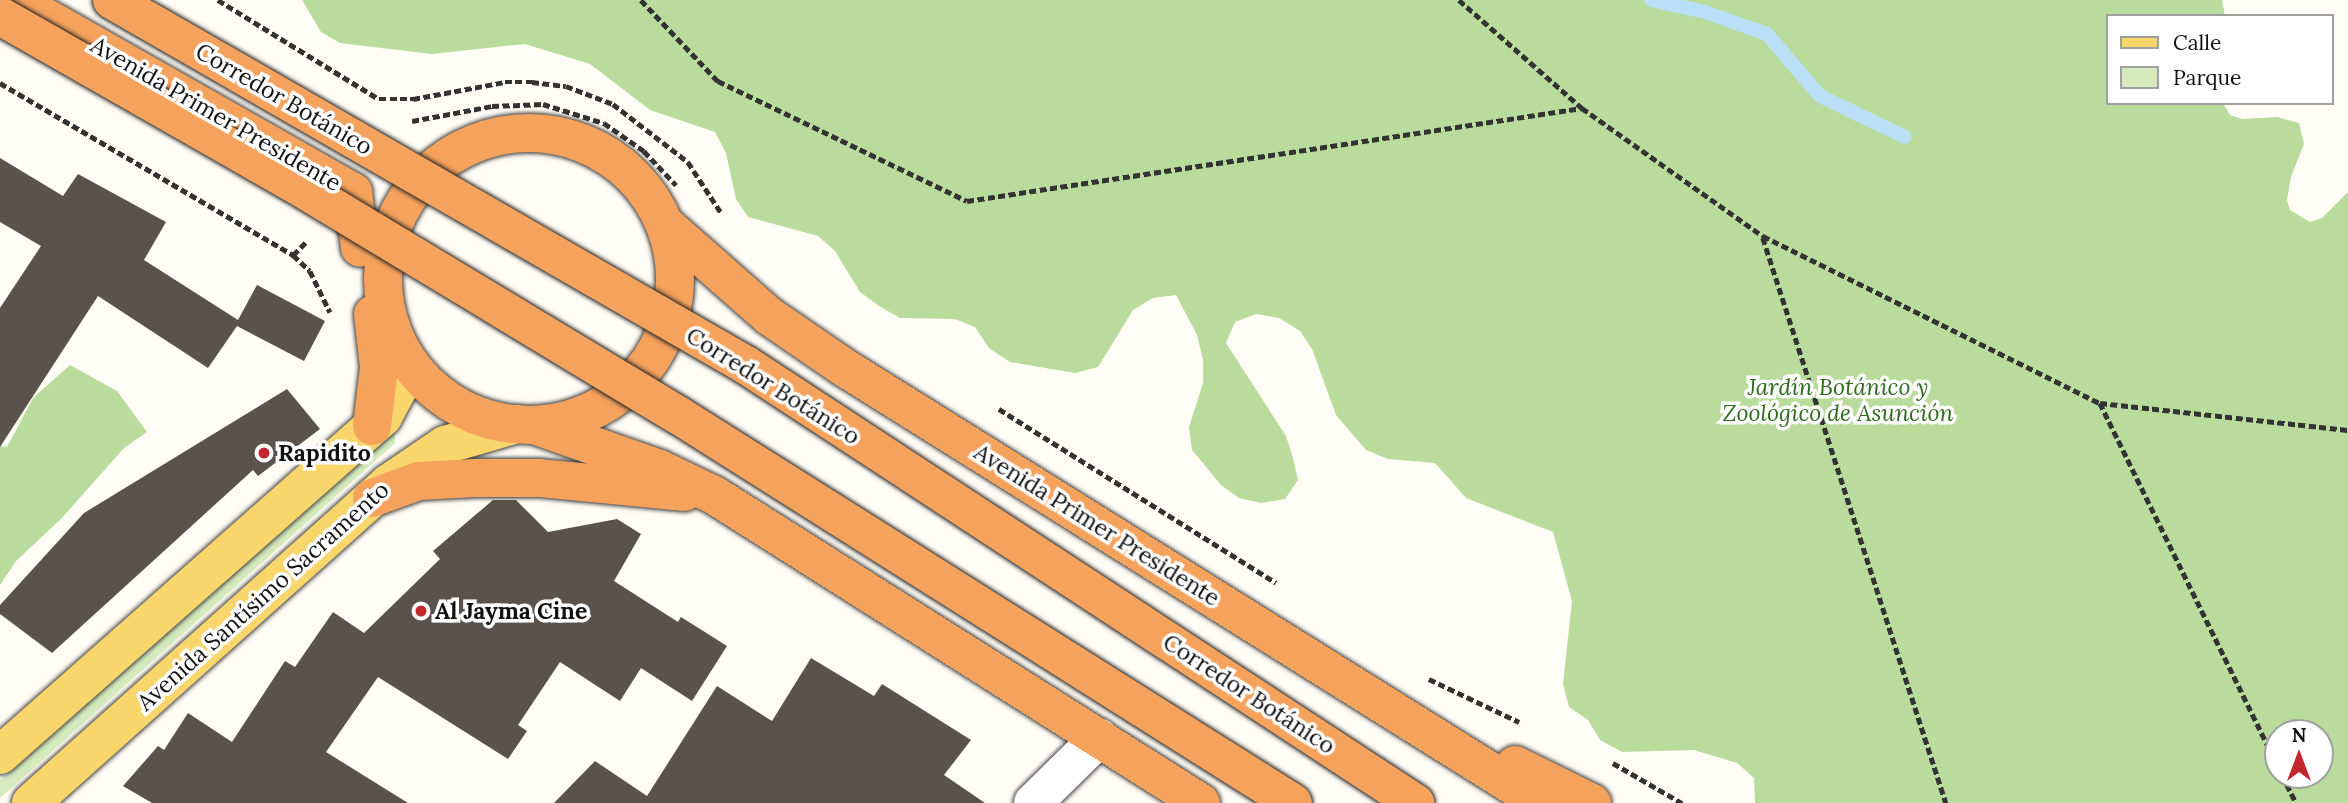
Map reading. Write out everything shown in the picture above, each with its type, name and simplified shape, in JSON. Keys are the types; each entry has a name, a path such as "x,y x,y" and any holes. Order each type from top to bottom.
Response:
{"highway":[{"name":"Avenida Primer Presidente","path":"15,0 353,192 374,291 393,335 414,370 442,397 478,416 526,425 660,468 714,495 1201,803"},
{"name":"Avenida Primer Presidente","path":"64,0 363,168 420,150 525,133 551,134 589,144 622,165 649,193 668,228 677,272 671,318 652,360 621,394 581,416 526,425"},
{"name":"Corredor Botánico","path":"112,0 746,365 1415,803"},
{"path":"0,16 308,192 666,408 1293,803"},
{"name":"Avenida Primer Presidente","path":"374,291 394,221 414,188 441,162 474,143"},
{"name":"Avenida Primer Presidente","path":"668,228 769,316 845,368 1374,696 1541,803"},
{"path":"372,426 379,344 374,291"},
{"path":"372,498 419,481 475,478 539,478 714,495"},
{"path":"1374,696 1592,803"}],"main road":[{"path":"0,755 383,417 398,389 393,335"},
{"name":"Avenida Santísimo Sacramento","path":"31,803 372,498 417,461 445,445 526,425"}],"street":[{"path":"1033,803 1099,738"}],"path":[{"path":"218,0 379,99 413,99 505,82 532,82 566,86 613,104 688,162 729,225"},
{"path":"641,0 718,82 967,201 1582,108"},
{"path":"1459,0 1582,108 1763,236 2099,403 2348,430"},
{"path":"0,83 293,255 310,271 332,316"},
{"path":"1763,236 1945,803"},
{"path":"2099,403 2264,739"},
{"path":"993,406 1280,586"},
{"path":"1419,672 1525,725"},
{"path":"1607,760 1682,803"}],"green space":[{"name":"Jardín Botánico y Zoológico de Asunción","path":"302,0 2222,0 2225,14 2106,14 2106,105 2224,105 2230,115 2242,119 2277,117 2299,123 2304,144 2291,177 2287,200 2290,210 2310,222 2322,218 2348,192 2348,803 1755,803 1754,778 1737,763 1694,750 1622,752 1600,740 1588,720 1569,707 1563,684 1572,601 1553,532 1466,498 1435,463 1388,459 1366,450 1336,415 1312,349 1300,331 1279,318 1256,314 1235,322 1226,343 1286,436 1298,480 1285,499 1261,503 1239,498 1221,485 1192,450 1189,427 1203,383 1203,360 1197,335 1176,295 1153,298 1133,310 1098,367 1075,373 1010,362 989,348 975,327 955,319 900,318 879,306 860,292 835,251 818,236 748,217 736,199 726,153 715,132 650,110 590,64 525,44 432,54 340,43 321,32"},
{"path":"70,365 117,391 147,432 124,448 61,519 16,561 0,585 0,446 7,447 33,398"},
{"path":"388,433 395,433 395,443 0,798 0,780"}],"building":[{"path":"0,158 63,196 78,174 166,222 144,260 238,320 257,285 325,321 304,361 237,326 208,368 98,296 0,447 0,308 41,246 0,222"},
{"path":"287,389 320,429 258,476 253,470 52,653 0,614 0,605 84,513"},
{"path":"493,500 516,500 548,532 617,519 641,534 614,581 678,622 681,617 727,646 692,701 641,668 620,701 560,662 518,725 527,731 508,759 378,677 326,752 408,803 152,803 123,786 158,746 164,750 188,713 232,742 285,661 295,667 333,612 364,633 440,559 433,551"},
{"path":"811,658 874,696 882,684 971,740 944,775 985,803 554,803 595,761 647,796 717,686 772,721"}],"waterway":[{"path":"1651,0 1705,12 1767,34 1820,96 1905,137"}],"place":[{"name":"Rapidito","path":"264,453"},
{"name":"Al Jayma Cine","path":"421,611"}]}
